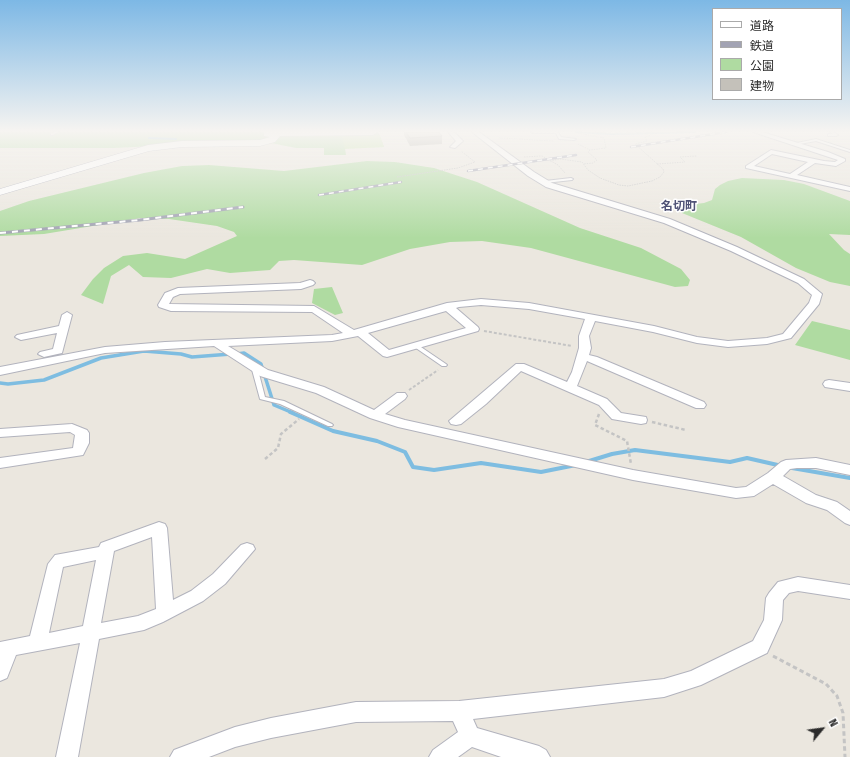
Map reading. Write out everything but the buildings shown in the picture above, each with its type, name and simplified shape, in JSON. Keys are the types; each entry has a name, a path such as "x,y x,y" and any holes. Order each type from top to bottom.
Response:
{"street":[{"path":"0,192 83,167"},
{"path":"0,371 105,350 165,345 218,344 332,338 357,333 458,304 504,303 591,317 728,344 767,341 787,336 814,304 817,294 801,281 706,237 650,215 598,200 545,182 524,167"},
{"path":"749,167 850,189"},
{"path":"790,177 804,167"},
{"path":"310,283 301,286 178,291 169,295 163,305 172,308 314,309 357,333 387,354 474,329"},
{"path":"447,306 474,329"},
{"path":"0,364 58,351 67,315"},
{"path":"570,387 578,372 584,353 584,336 591,317"},
{"path":"21,337 64,328"},
{"path":"218,344 264,373 320,390 374,415 403,424 451,428 633,475 736,493 749,492 773,477 786,465 797,463 816,464 850,470"},
{"path":"584,353 593,359 700,405"},
{"path":"451,428 520,366 603,402 617,416 641,420"},
{"path":"828,384 850,387"},
{"path":"374,415 403,394"},
{"path":"0,433 72,428 82,433 82,443 78,452 0,464"},
{"path":"773,477 812,499 832,506 850,519"},
{"path":"67,757 89,634 107,547 159,528 165,613"},
{"path":"0,672 4,649 138,624 165,613 197,596 219,579 247,549"},
{"path":"36,644 56,564 61,560 106,552"},
{"path":"181,757 234,737 271,728 356,712 459,711 664,688 694,679 760,647 773,620 775,598 784,587 798,584 850,592"},
{"path":"459,711 470,736 505,748 539,757"},
{"path":"440,757 470,736"}],"lane":[{"path":"545,182 571,179"},
{"path":"415,345 444,366"},
{"path":"254,366 262,398 282,402 330,425"}],"path":[{"path":"397,177 460,167"},
{"path":"559,167 573,177 571,179"},
{"path":"586,167 600,178 628,186 652,181 660,177 664,172 660,167"},
{"path":"474,329 534,338 584,353"},
{"path":"403,394 444,366"},
{"path":"607,406 599,414 595,426 627,441 633,475"},
{"path":"265,460 278,448 281,434 305,414"},
{"path":"641,420 686,430"},
{"path":"760,647 782,662 826,684 837,696 843,712 845,757"}],"green space":[{"path":"175,167 238,167 284,171 314,167 434,168 477,182 580,228 641,248 681,269 690,280 688,286 675,287 531,248 482,241 450,242 410,249 362,265 294,260 279,261 270,270 230,273 207,269 171,278 143,277 129,265 111,276 103,304 81,295 93,279 104,268 123,256 147,253 185,259 237,236 234,232 217,226 169,219 141,218 44,234 0,236 0,211 29,201 144,173"},
{"path":"742,178 784,180 804,184 850,201 850,235 829,234 844,250 850,254 850,286 830,282 796,268 741,237 682,213 679,208 686,205 704,203 712,200 715,189 720,185 728,181"},
{"path":"332,287 343,313 335,315 312,303 314,289"},
{"path":"812,321 850,330 850,360 795,345"}],"waterway":[{"path":"0,383 8,384 44,380 101,358 144,351 181,354 192,357 231,354"},
{"path":"237,354 244,353 261,364 274,405 293,413"},
{"path":"290,412 333,431 377,441 405,452 413,467 434,470 481,463 541,472 576,465"},
{"path":"586,462 612,454 635,450 730,462 747,458 782,466"},
{"path":"792,468 850,478"}],"railway":[{"path":"468,171 493,167"},
{"path":"319,195 401,182"},
{"path":"0,233 140,220 243,207"}],"district":[{"name":"名切町","path":"679,207"}]}
